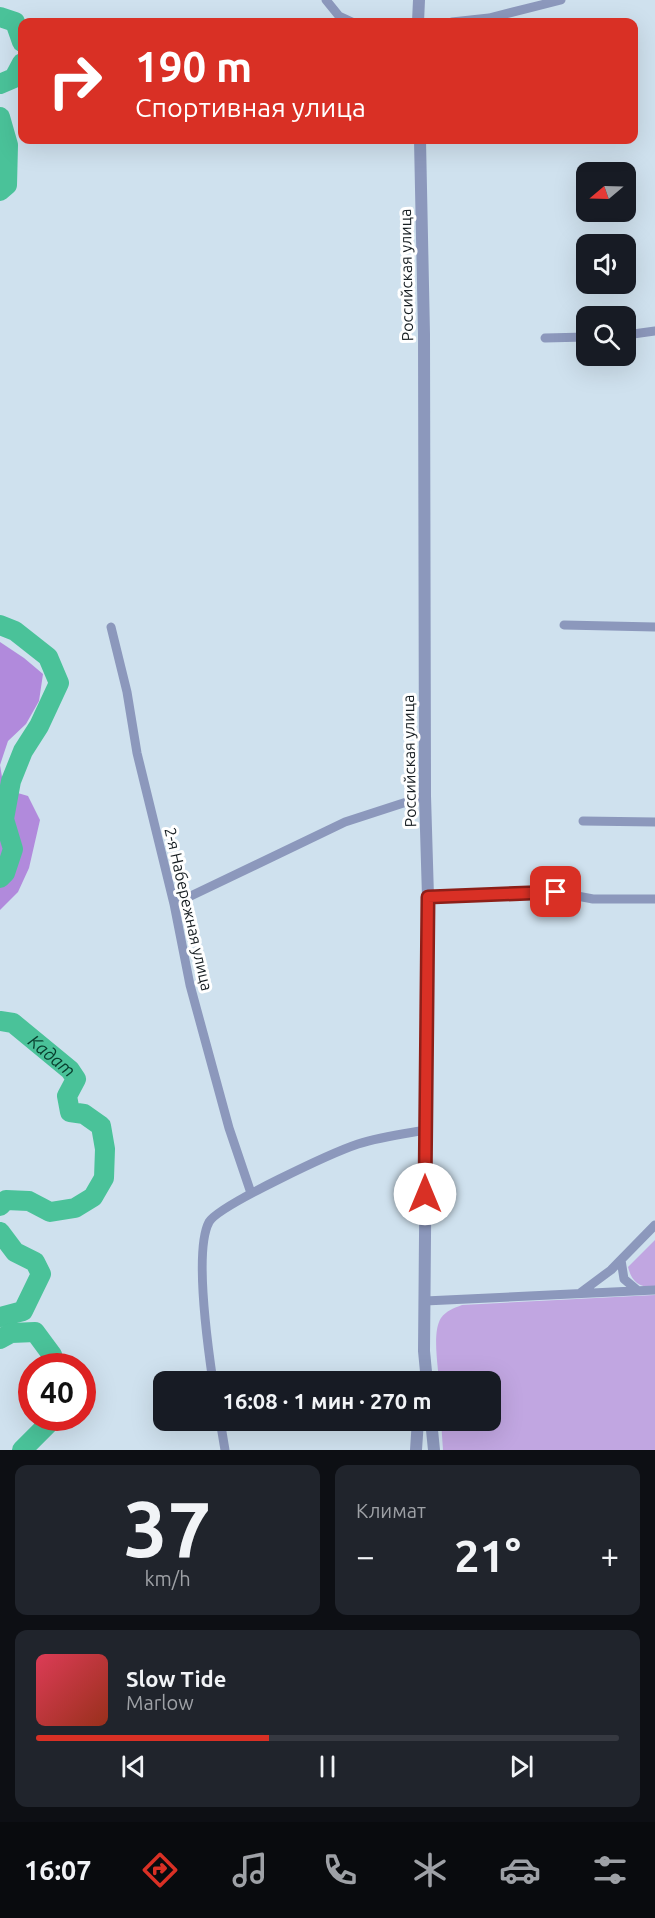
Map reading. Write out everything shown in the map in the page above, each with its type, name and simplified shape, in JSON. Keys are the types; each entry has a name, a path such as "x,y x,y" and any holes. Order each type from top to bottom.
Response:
{"street":[{"path":"326,0 343,18"},
{"path":"418,18 419,0"},
{"path":"489,18 561,0"},
{"name":"Российская улица","path":"420,144 424,334 425,796 428,897 424,1351 426,1371"},
{"path":"636,333 655,331"},
{"path":"544,338 576,337"},
{"path":"564,625 655,627"},
{"name":"2-я Набережная улица","path":"111,627 127,692 137,753 174,904 190,985 229,1128 252,1193"},
{"path":"174,904 345,822 425,796"},
{"path":"583,821 655,822"},
{"path":"428,897 556,892 593,899 655,899"},
{"path":"212,1371 202,1257 204,1236 210,1220 252,1193 281,1178 357,1145 426,1130"},
{"path":"580,1293 611,1270 655,1225"},
{"path":"621,1260 624,1279 637,1290"},
{"path":"425,1301 655,1290"},
{"path":"422,1371 424,1351"},
{"path":"222,1431 225,1450"},
{"path":"416,1450 417,1431"},
{"path":"432,1431 434,1450"}],"shaded area":[{"path":"0,642 43,674 39,701 26,724 8,741 0,765"},
{"path":"0,765 4,789 28,796 40,820 29,868 18,892 0,910"},
{"path":"655,1240 655,1287 640,1285 632,1277 628,1267"},
{"path":"655,1295 655,1450 443,1450 442,1431 501,1431 501,1371 438,1371 436,1349 438,1324 448,1312 462,1305"}],"waterway":[{"name":"Кадат","path":"0,17 15,22 18,31"},
{"name":"Кадат","path":"0,84 14,78 18,70"},
{"name":"Кадат","path":"0,117 8,145 7,185 0,191"},
{"name":"Кадат","path":"0,625 15,631 48,657 59,683 39,726 23,751 11,781 4,819 13,849 5,873 0,878"},
{"name":"Кадат","path":"0,1021 13,1023 70,1070 76,1079 67,1096 70,1112 84,1114 101,1126 105,1149 104,1178 93,1197 75,1208 50,1212 29,1201 6,1200 0,1206"},
{"name":"Кадат","path":"0,1232 15,1252 35,1262 41,1274 23,1311 0,1317"},
{"name":"Кадат","path":"0,1339 11,1333 35,1332 51,1353"},
{"name":"Кадат","path":"22,1450 41,1431"}],"route":[{"path":"425,1194 428,897 556,892"}]}
